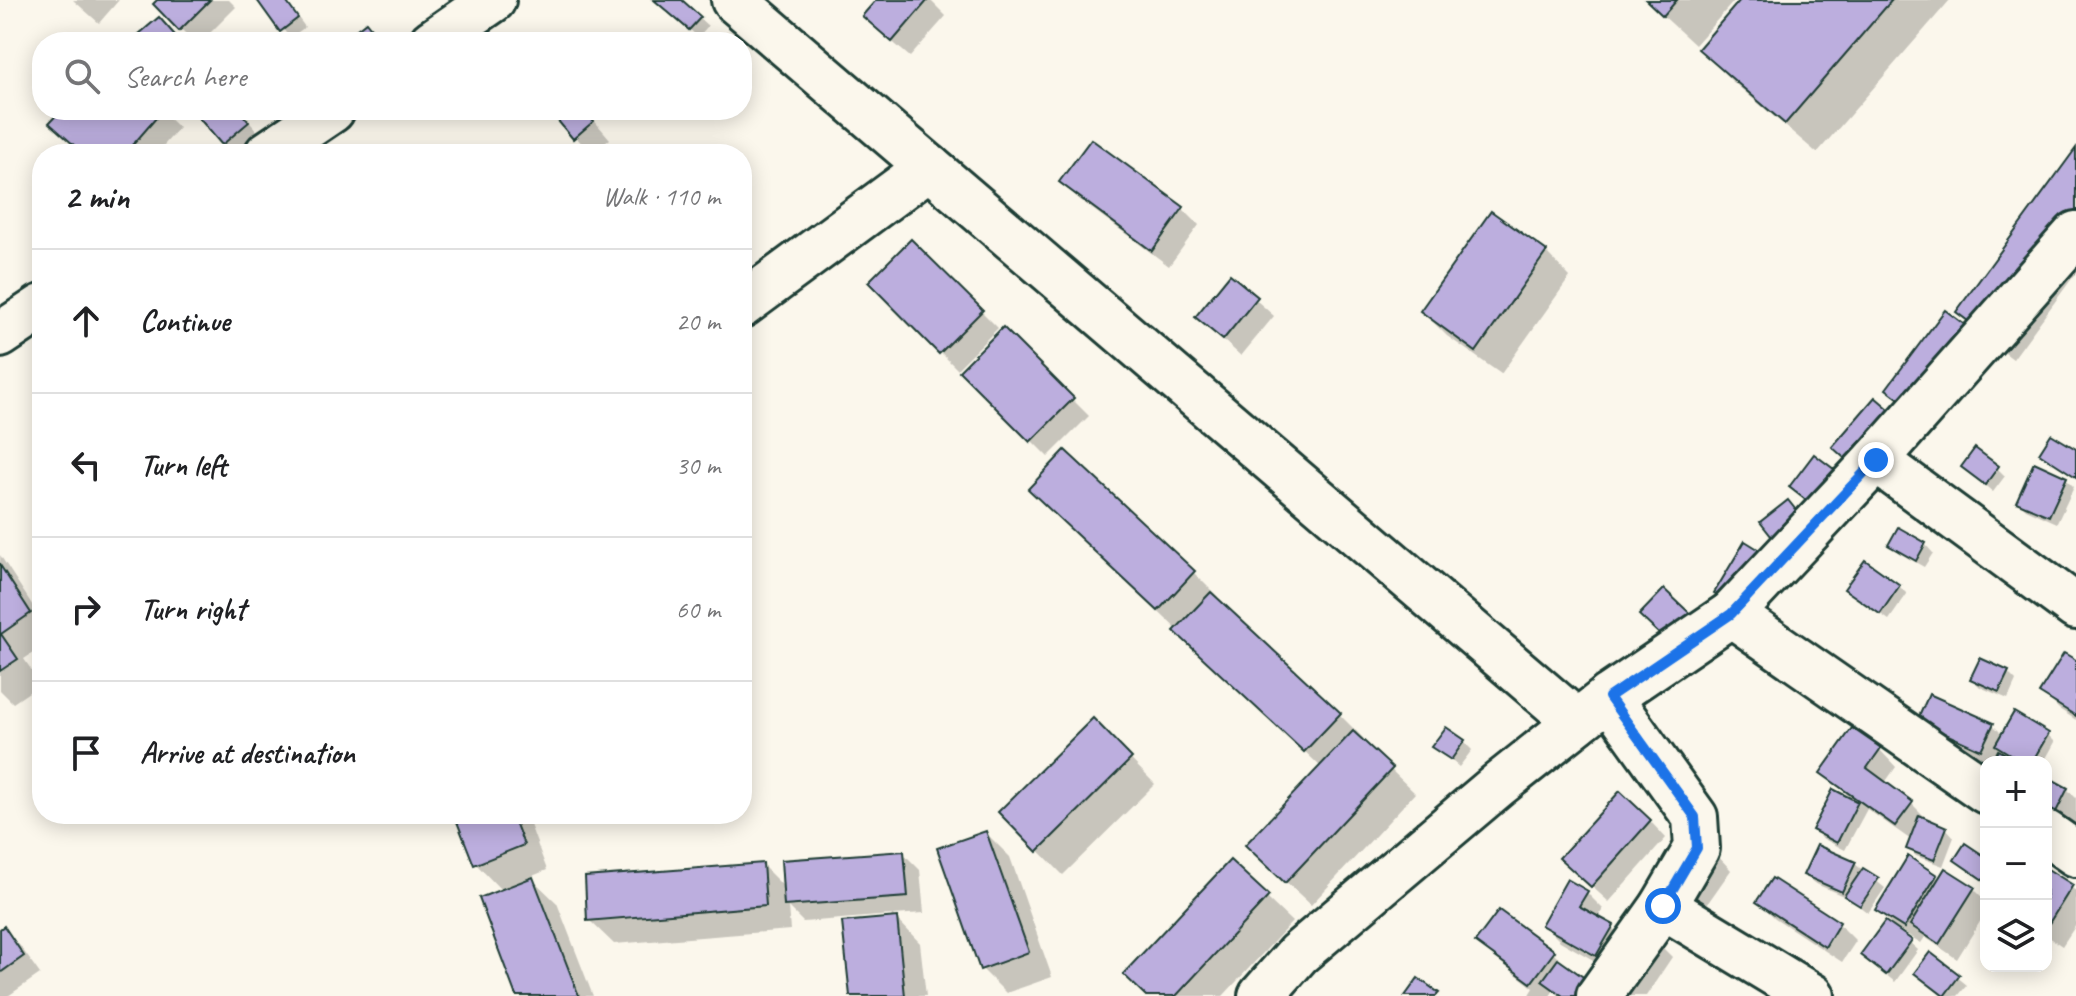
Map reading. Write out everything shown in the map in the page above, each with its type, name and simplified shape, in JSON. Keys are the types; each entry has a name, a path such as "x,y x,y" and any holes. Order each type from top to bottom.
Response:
{"street":[{"path":"447,32 493,0"},
{"path":"734,0 929,167 1593,709 1695,817 1697,848 1663,906 1599,996"},
{"path":"282,144 317,120"},
{"path":"752,298 929,167"},
{"path":"1261,996 1298,954 1498,785 1593,709 1731,614 1876,460 2076,234"},
{"path":"0,335 32,314"},
{"path":"1876,460 2076,607"},
{"path":"1731,614 1980,787"},
{"path":"2052,837 2076,854"},
{"path":"1663,906 1812,996"}],"building":[{"path":"157,0 210,0 179,31 153,4"},
{"path":"257,0 285,0 298,18 280,32"},
{"path":"654,0 682,0 701,17 689,30"},
{"path":"876,0 928,0 892,42 862,16"},
{"path":"1646,0 1677,0 1663,16"},
{"path":"1740,0 1892,0 1785,124 1698,49"},
{"path":"159,17 172,32 141,32"},
{"path":"366,22 374,32 353,32"},
{"path":"52,120 154,120 134,144 73,144 49,123"},
{"path":"201,120 247,120 249,122 221,144"},
{"path":"557,120 593,120 594,121 573,139"},
{"path":"1091,139 1184,207 1152,251 1059,182"},
{"path":"2076,148 2076,216 1988,336 1956,312"},
{"path":"1491,211 1547,251 1476,352 1420,311"},
{"path":"911,239 983,310 939,354 868,282"},
{"path":"1230,274 1258,297 1223,340 1195,317"},
{"path":"1945,310 1973,331 1914,410 1886,389"},
{"path":"1003,327 1074,398 1030,442 959,371"},
{"path":"1875,397 1895,414 1852,465 1832,447"},
{"path":"2051,434 2076,449 2076,477 2039,453"},
{"path":"1975,448 1999,466 1985,485 1961,467"},
{"path":"1065,450 1195,571 1158,611 1028,489"},
{"path":"1814,454 1851,482 1825,515 1789,487"},
{"path":"2034,462 2067,477 2049,516 2016,502"},
{"path":"1788,500 1807,524 1779,546 1760,522"},
{"path":"1898,527 1926,543 1916,561 1888,545"},
{"path":"1745,541 1766,554 1734,605 1714,593"},
{"path":"1865,560 1900,585 1880,614 1844,589"},
{"path":"0,565 31,613 1,634 18,659 0,671"},
{"path":"1664,589 1698,621 1673,647 1639,615"},
{"path":"1211,592 1341,713 1304,752 1174,631"},
{"path":"2064,653 2076,660 2076,716 2039,693"},
{"path":"1980,658 2009,671 1999,692 1970,679"},
{"path":"1929,694 1994,723 1981,750 1917,721"},
{"path":"2014,712 2049,733 2036,756 2013,756 1995,745"},
{"path":"1093,718 1132,758 1037,852 998,812"},
{"path":"1446,727 1465,740 1451,760 1431,747"},
{"path":"1852,728 1881,748 1867,768 1913,802 1895,826 1820,773"},
{"path":"1353,731 1393,768 1285,883 1245,845"},
{"path":"1998,750 2009,756 1995,756"},
{"path":"2052,779 2068,788 2056,812 2052,810"},
{"path":"1833,789 1858,802 1837,843 1812,830"},
{"path":"1620,791 1651,820 1591,887 1559,858"},
{"path":"1919,815 1947,827 1934,860 1906,849"},
{"path":"458,824 516,824 524,845 474,865"},
{"path":"986,831 1029,952 980,970 937,848"},
{"path":"1965,843 1980,853 1980,878 1954,860"},
{"path":"1817,845 1856,862 1842,892 1803,875"},
{"path":"904,851 908,897 784,906 781,860"},
{"path":"1908,856 1937,875 1904,928 1875,910"},
{"path":"1230,860 1269,896 1176,996 1146,996 1123,974"},
{"path":"763,863 766,906 587,921 585,877"},
{"path":"1863,868 1879,878 1860,906 1844,896"},
{"path":"1945,868 1975,887 1939,944 1910,925"},
{"path":"2052,872 2073,885 2052,918"},
{"path":"533,877 579,996 516,996 479,898"},
{"path":"1772,878 1840,922 1825,947 1756,902"},
{"path":"1567,879 1588,891 1579,906 1614,925 1596,956 1541,925"},
{"path":"1499,910 1555,951 1531,983 1475,942"},
{"path":"897,917 905,996 850,996 842,922"},
{"path":"1885,921 1912,940 1886,975 1860,955"},
{"path":"4,926 24,956 0,973 0,929"},
{"path":"1930,952 1960,975 1944,996 1914,973"},
{"path":"1558,959 1610,996 1563,996 1542,981"},
{"path":"1418,978 1439,993 1436,996 1405,996"}],"route":[{"path":"1663,906 1697,848 1695,817 1609,697 1731,614 1876,460"}]}
